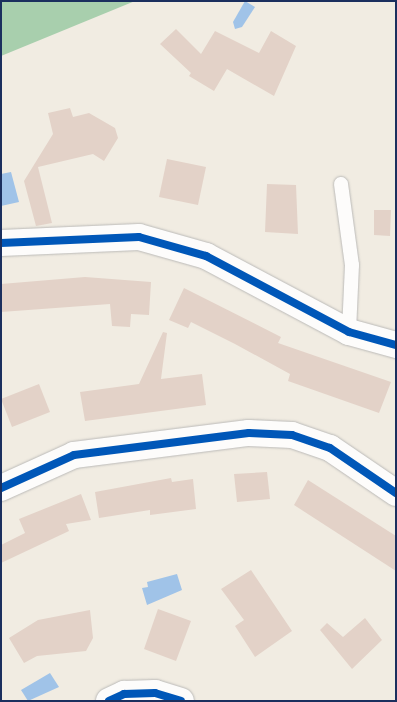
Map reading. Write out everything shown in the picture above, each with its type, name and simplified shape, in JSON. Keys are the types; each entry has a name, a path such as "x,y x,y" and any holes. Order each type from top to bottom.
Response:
{"street":[{"path":"1,243 139,237 206,256 350,332 396,345"},
{"path":"1,488 74,455 249,433 292,435 330,448 396,493"},
{"path":"109,701 124,694 155,693 181,701"}],"lane":[{"path":"341,184 352,265 350,332"}],"green space":[{"path":"1,1 135,1 1,56"}],"water":[{"path":"245,1 255,7 242,27 235,29 233,22"},
{"path":"11,172 19,202 1,206 1,174"},
{"path":"177,574 182,590 147,605 142,588 148,587 147,582"},
{"path":"50,673 59,687 28,701 21,690"}],"building":[{"path":"176,29 201,54 215,31 259,53 271,31 296,46 274,96 227,69 214,91 189,76 191,73 160,44"},
{"path":"70,108 73,117 89,113 115,128 118,138 104,161 93,154 38,167 52,223 36,226 24,181 53,134 48,113"},
{"path":"167,159 206,167 198,205 159,197"},
{"path":"267,184 296,185 298,234 265,232"},
{"path":"374,210 391,210 390,236 374,235"},
{"path":"85,277 151,282 149,315 131,314 130,327 112,326 110,304 1,312 1,284"},
{"path":"184,288 281,337 278,343 391,382 379,413 288,381 290,374 235,344 191,322 188,328 169,320"},
{"path":"163,332 167,333 161,379 202,374 206,405 85,421 80,392 139,384"},
{"path":"39,384 50,412 12,427 1,399"},
{"path":"267,472 270,499 237,502 234,474"},
{"path":"171,478 172,482 193,479 196,509 150,515 150,510 99,518 95,492"},
{"path":"308,480 396,536 396,571 294,505"},
{"path":"81,494 91,520 66,524 69,531 1,563 1,545 25,533 19,519"},
{"path":"251,570 292,631 255,657 235,626 244,620 221,589"},
{"path":"158,609 191,621 176,661 144,649"},
{"path":"90,610 93,638 86,651 37,656 24,663 9,638 38,620"},
{"path":"365,618 382,640 352,669 320,630 327,623 343,637"}],"cycle path":[{"path":"1,243 139,237 206,256 349,332 396,345"},
{"path":"1,488 74,455 249,433 292,435 330,448 396,493"},
{"path":"109,701 124,694 155,693 181,701"}]}
